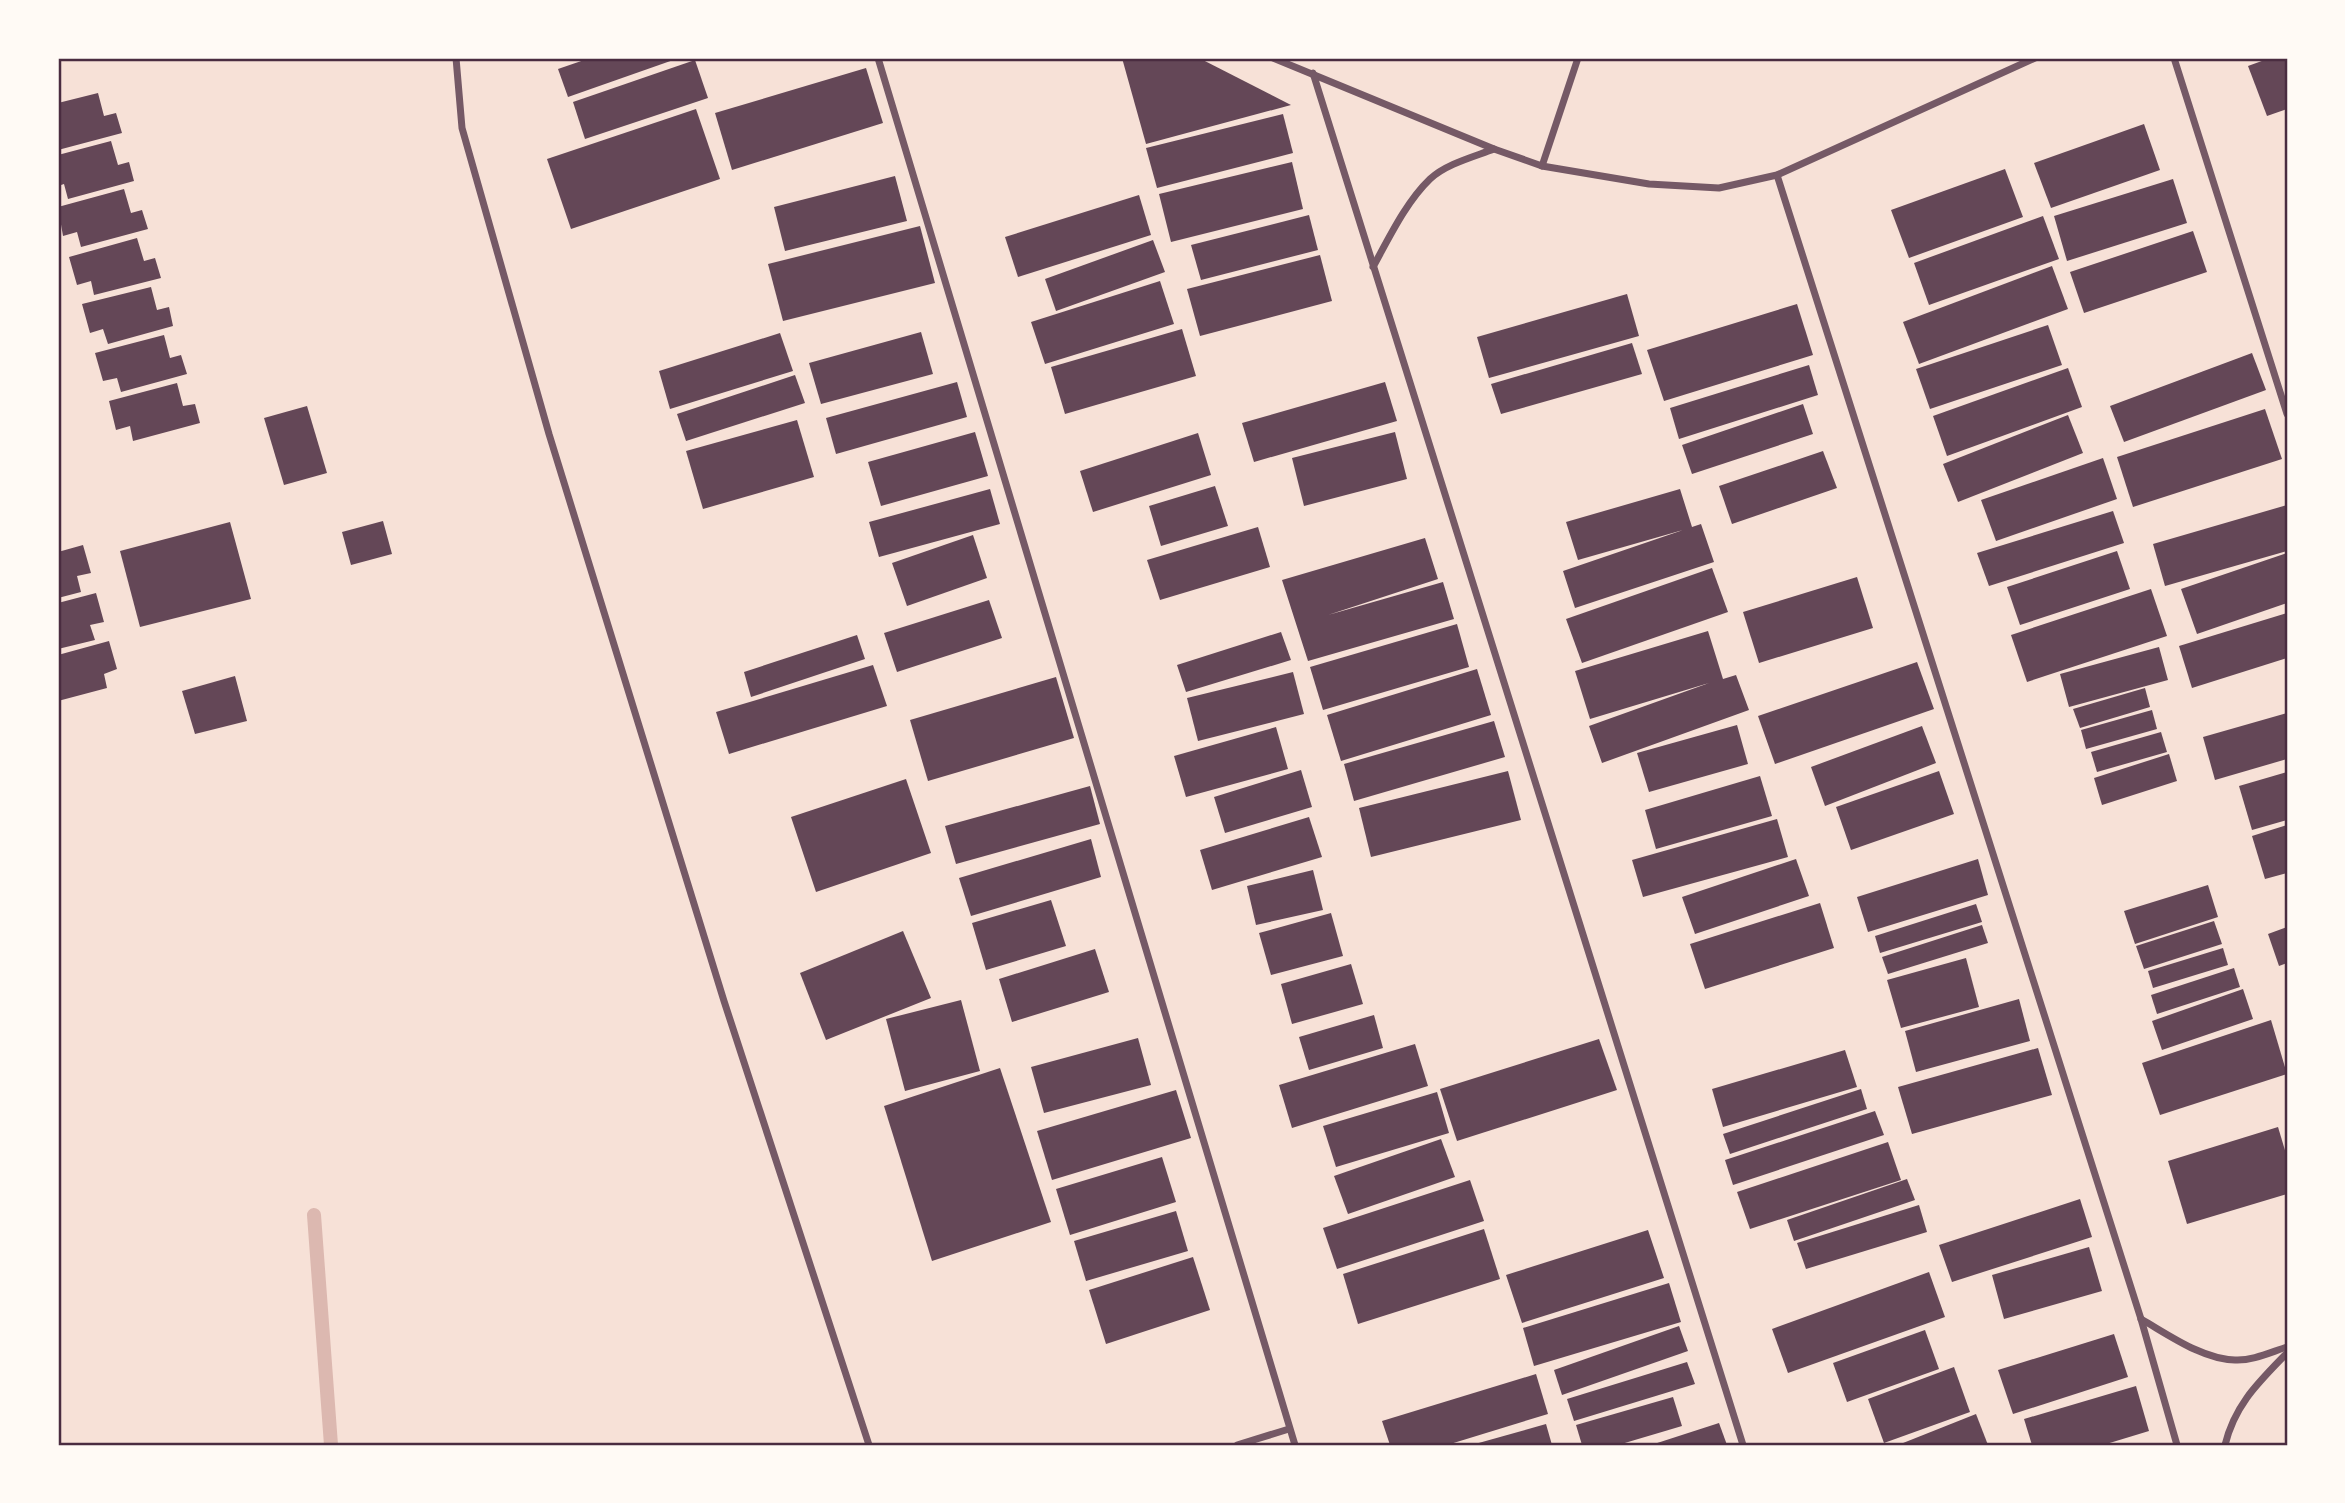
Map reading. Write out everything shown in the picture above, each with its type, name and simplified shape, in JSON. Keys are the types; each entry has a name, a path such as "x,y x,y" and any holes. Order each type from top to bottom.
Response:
{"street":[{"path":"456,58 465,138 549,434 724,1000 869,1445"},
{"path":"878,58 1295,1445"},
{"path":"1273,58 1494,149 1542,166 1650,184 1719,188 1777,175 2035,58"},
{"path":"1542,166 1578,58"},
{"path":"2174,58 2287,414"},
{"path":"1312,74 1744,1445"},
{"path":"1373,267 1401,216 1430,179 1457,163 1494,149"},
{"path":"1777,175 2141,1319 2177,1445"},
{"path":"2141,1319 2188,1346 2233,1361 2287,1347"},
{"path":"2225,1445 2230,1426 2247,1396 2287,1353"},
{"path":"1237,1445 1289,1429"}],"building":[{"path":"590,58 679,58 568,97 558,69"},
{"path":"1122,58 1199,58 1291,105 1146,144"},
{"path":"2270,58 2287,58 2287,109 2267,116 2248,66"},
{"path":"695,60 708,98 585,139 573,102"},
{"path":"866,68 883,123 732,170 715,113"},
{"path":"98,93 104,116 116,113 122,133 58,150 58,103"},
{"path":"696,109 720,179 571,229 547,159"},
{"path":"1283,114 1293,153 1157,188 1146,148"},
{"path":"2144,124 2160,170 2051,208 2034,163"},
{"path":"111,141 118,165 129,162 134,181 68,199 64,184 58,186 58,155"},
{"path":"1292,162 1303,209 1171,242 1159,194"},
{"path":"2005,169 2023,217 1909,258 1891,210"},
{"path":"895,176 907,221 785,251 774,207"},
{"path":"2173,179 2187,223 2067,261 2054,216"},
{"path":"124,189 131,213 142,210 148,229 81,247 77,232 63,236 58,207"},
{"path":"1139,195 1151,235 1018,277 1005,237"},
{"path":"1309,215 1318,250 1201,280 1191,245"},
{"path":"2043,216 2059,259 1929,305 1914,263"},
{"path":"920,226 935,283 783,321 768,264"},
{"path":"2193,231 2207,272 2084,313 2070,272"},
{"path":"137,238 144,261 155,258 161,278 94,295 91,281 77,285 69,257"},
{"path":"1153,240 1165,272 1056,311 1045,279"},
{"path":"1320,255 1332,301 1200,336 1187,289"},
{"path":"2052,266 2068,309 1919,364 1903,322"},
{"path":"1160,281 1174,324 1045,364 1031,322"},
{"path":"151,287 157,310 169,307 173,326 108,344 103,329 90,333 82,304"},
{"path":"1627,294 1639,336 1489,378 1477,337"},
{"path":"1797,304 1813,355 1664,401 1647,350"},
{"path":"2048,325 2062,365 1930,409 1916,369"},
{"path":"1182,329 1196,376 1065,414 1051,367"},
{"path":"921,332 933,374 821,404 809,363"},
{"path":"780,333 793,371 670,409 659,371"},
{"path":"164,335 170,358 181,355 187,374 121,392 117,378 103,381 95,353"},
{"path":"1632,343 1642,374 1501,414 1491,384"},
{"path":"2252,353 2266,390 2124,442 2110,406"},
{"path":"1809,365 1818,395 1679,439 1670,408"},
{"path":"2068,368 2082,407 1947,456 1933,416"},
{"path":"795,375 805,403 686,441 677,414"},
{"path":"957,382 967,417 836,454 826,418"},
{"path":"1385,382 1397,421 1254,462 1242,423"},
{"path":"177,383 183,406 195,404 200,423 133,441 130,426 116,430 109,401"},
{"path":"1803,404 1813,434 1692,474 1682,445"},
{"path":"307,406 327,473 284,485 264,418"},
{"path":"2265,409 2282,459 2133,507 2117,457"},
{"path":"2068,415 2083,453 1958,502 1943,464"},
{"path":"797,420 814,477 703,509 686,451"},
{"path":"975,432 988,476 881,506 868,462"},
{"path":"1395,432 1407,479 1304,506 1292,458"},
{"path":"1198,433 1211,475 1093,512 1080,471"},
{"path":"1823,451 1837,488 1732,524 1719,486"},
{"path":"2103,458 2117,499 1996,541 1981,500"},
{"path":"1215,486 1228,526 1161,546 1149,506"},
{"path":"990,489 1000,524 879,557 869,522"},
{"path":"1680,489 1692,527 1701,524 1714,562 1575,608 1563,571 1683,530 1578,560 1566,522"},
{"path":"2287,505 2287,551 2165,586 2153,544"},
{"path":"2113,511 2124,543 1989,586 1977,553"},
{"path":"383,521 392,554 351,565 342,532"},
{"path":"230,522 251,599 140,627 120,551"},
{"path":"1258,527 1270,567 1160,600 1147,560"},
{"path":"973,535 987,578 907,606 892,563"},
{"path":"1425,538 1438,579 1328,615 1443,582 1454,619 1308,661 1282,580"},
{"path":"83,545 91,573 77,576 81,592 58,598 58,552"},
{"path":"2117,551 2130,589 2020,625 2007,587"},
{"path":"2287,553 2287,603 2197,634 2181,589"},
{"path":"1712,568 1728,612 1582,663 1566,619"},
{"path":"1857,577 1873,628 1759,663 1743,612"},
{"path":"2151,589 2167,636 2027,682 2011,635"},
{"path":"96,593 104,622 90,625 95,640 58,649 58,603"},
{"path":"989,600 1002,638 897,672 884,633"},
{"path":"2287,613 2287,658 2192,688 2179,646"},
{"path":"1457,624 1469,667 1323,710 1310,667"},
{"path":"1708,631 1723,679 1736,675 1749,710 1602,763 1589,726 1709,683 1590,719 1575,671"},
{"path":"1281,632 1291,660 1186,692 1177,665"},
{"path":"857,635 865,659 751,697 744,672"},
{"path":"109,641 117,669 104,674 107,688 58,701 58,655"},
{"path":"2159,647 2168,680 2069,707 2060,674"},
{"path":"1917,662 1934,709 1775,764 1758,716"},
{"path":"873,665 887,706 729,754 716,712"},
{"path":"1477,669 1491,715 1341,761 1327,715"},
{"path":"1293,672 1304,714 1198,741 1187,698"},
{"path":"235,676 247,721 195,734 182,691"},
{"path":"1056,677 1074,738 928,781 910,720"},
{"path":"2145,688 2150,707 2080,728 2073,709"},
{"path":"2152,710 2157,729 2086,749 2081,730"},
{"path":"2287,713 2287,759 2215,780 2203,737"},
{"path":"1494,721 1505,757 1354,801 1344,764"},
{"path":"1737,725 1748,764 1649,792 1637,753"},
{"path":"1922,726 1936,763 1825,806 1811,767"},
{"path":"1276,727 1288,769 1186,797 1174,756"},
{"path":"2161,732 2167,752 2097,772 2091,752"},
{"path":"2169,754 2177,781 2102,805 2094,778"},
{"path":"1301,770 1312,807 1225,833 1214,797"},
{"path":"1508,771 1521,820 1371,857 1359,808"},
{"path":"1939,771 1954,814 1851,850 1836,807"},
{"path":"2287,772 2287,820 2252,830 2239,786"},
{"path":"1760,776 1772,816 1656,849 1645,810"},
{"path":"906,779 931,853 816,892 791,817"},
{"path":"1090,786 1100,824 956,864 945,826"},
{"path":"1309,817 1322,857 1212,890 1200,850"},
{"path":"1777,819 1788,857 1643,897 1632,860"},
{"path":"2287,825 2287,873 2265,879 2252,836"},
{"path":"1091,839 1101,877 971,916 959,878"},
{"path":"1796,859 1809,896 1695,934 1682,897"},
{"path":"1978,859 1988,895 1868,932 1857,897"},
{"path":"1313,870 1323,910 1256,925 1247,886"},
{"path":"2208,885 2218,917 2135,944 2124,911"},
{"path":"1051,900 1066,946 986,970 972,923"},
{"path":"1820,903 1834,948 1705,989 1690,944"},
{"path":"1976,904 1982,922 1880,953 1875,936"},
{"path":"1331,913 1343,956 1271,975 1259,933"},
{"path":"2214,921 2222,944 2144,969 2136,946"},
{"path":"1982,925 1988,943 1888,974 1882,957"},
{"path":"2287,927 2287,963 2279,966 2268,934"},
{"path":"903,931 931,998 826,1040 800,973"},
{"path":"2223,948 2228,965 2153,988 2148,971"},
{"path":"1095,949 1109,992 1012,1022 999,979"},
{"path":"1966,958 1979,1007 1901,1028 1887,980"},
{"path":"1351,964 1363,1004 1292,1024 1281,984"},
{"path":"2234,968 2240,987 2157,1014 2151,995"},
{"path":"2243,989 2253,1019 2162,1050 2152,1021"},
{"path":"2019,999 2030,1041 1916,1072 1905,1031"},
{"path":"961,1000 980,1071 905,1091 886,1019"},
{"path":"1374,1015 1383,1048 1309,1070 1299,1037"},
{"path":"2271,1020 2287,1074 2160,1115 2142,1063"},
{"path":"1138,1038 1151,1085 1044,1113 1031,1067"},
{"path":"1599,1039 1617,1090 1457,1141 1440,1089"},
{"path":"1415,1044 1428,1086 1292,1128 1279,1085"},
{"path":"2038,1048 2052,1095 1912,1134 1898,1087"},
{"path":"1845,1050 1857,1087 1723,1127 1712,1089"},
{"path":"1000,1068 1051,1222 932,1261 884,1106"},
{"path":"1861,1089 1867,1109 1730,1154 1723,1134"},
{"path":"1176,1090 1191,1138 1052,1180 1037,1131"},
{"path":"1437,1092 1449,1133 1336,1167 1323,1126"},
{"path":"1875,1111 1884,1135 1733,1185 1725,1160"},
{"path":"2278,1127 2287,1157 2287,1194 2187,1224 2168,1161"},
{"path":"1441,1139 1455,1177 1348,1214 1334,1176"},
{"path":"1888,1142 1901,1180 1750,1229 1737,1192"},
{"path":"1162,1157 1176,1202 1070,1235 1056,1189"},
{"path":"1907,1179 1915,1200 1794,1241 1787,1220"},
{"path":"1470,1180 1484,1221 1337,1269 1323,1228"},
{"path":"2080,1199 2092,1237 1952,1282 1939,1245"},
{"path":"1919,1205 1927,1232 1806,1269 1797,1243"},
{"path":"1176,1211 1188,1251 1086,1281 1074,1241"},
{"path":"1484,1229 1500,1279 1358,1324 1343,1274"},
{"path":"1648,1230 1664,1278 1522,1323 1506,1275"},
{"path":"2089,1247 2102,1291 2004,1319 1992,1275"},
{"path":"1193,1257 1210,1310 1106,1344 1089,1290"},
{"path":"1929,1272 1945,1317 1788,1373 1772,1329"},
{"path":"1669,1283 1681,1322 1534,1366 1523,1328"},
{"path":"1679,1326 1688,1351 1562,1395 1554,1370"},
{"path":"1925,1330 1939,1369 1847,1402 1833,1363"},
{"path":"2114,1334 2128,1377 2013,1414 1998,1370"},
{"path":"1687,1362 1695,1384 1574,1421 1567,1399"},
{"path":"1954,1367 1970,1412 1884,1443 1868,1399"},
{"path":"1536,1374 1548,1414 1447,1445 1390,1445 1382,1421"},
{"path":"2136,1386 2149,1431 2103,1445 2032,1445 2024,1419"},
{"path":"1673,1397 1682,1426 1618,1445 1582,1445 1576,1425"},
{"path":"1976,1414 1988,1445 1898,1445"},
{"path":"1719,1423 1727,1445 1651,1445"},
{"path":"1546,1424 1552,1445 1475,1445 1475,1444"}],"waterway":[{"path":"314,1215 331,1445"}]}
